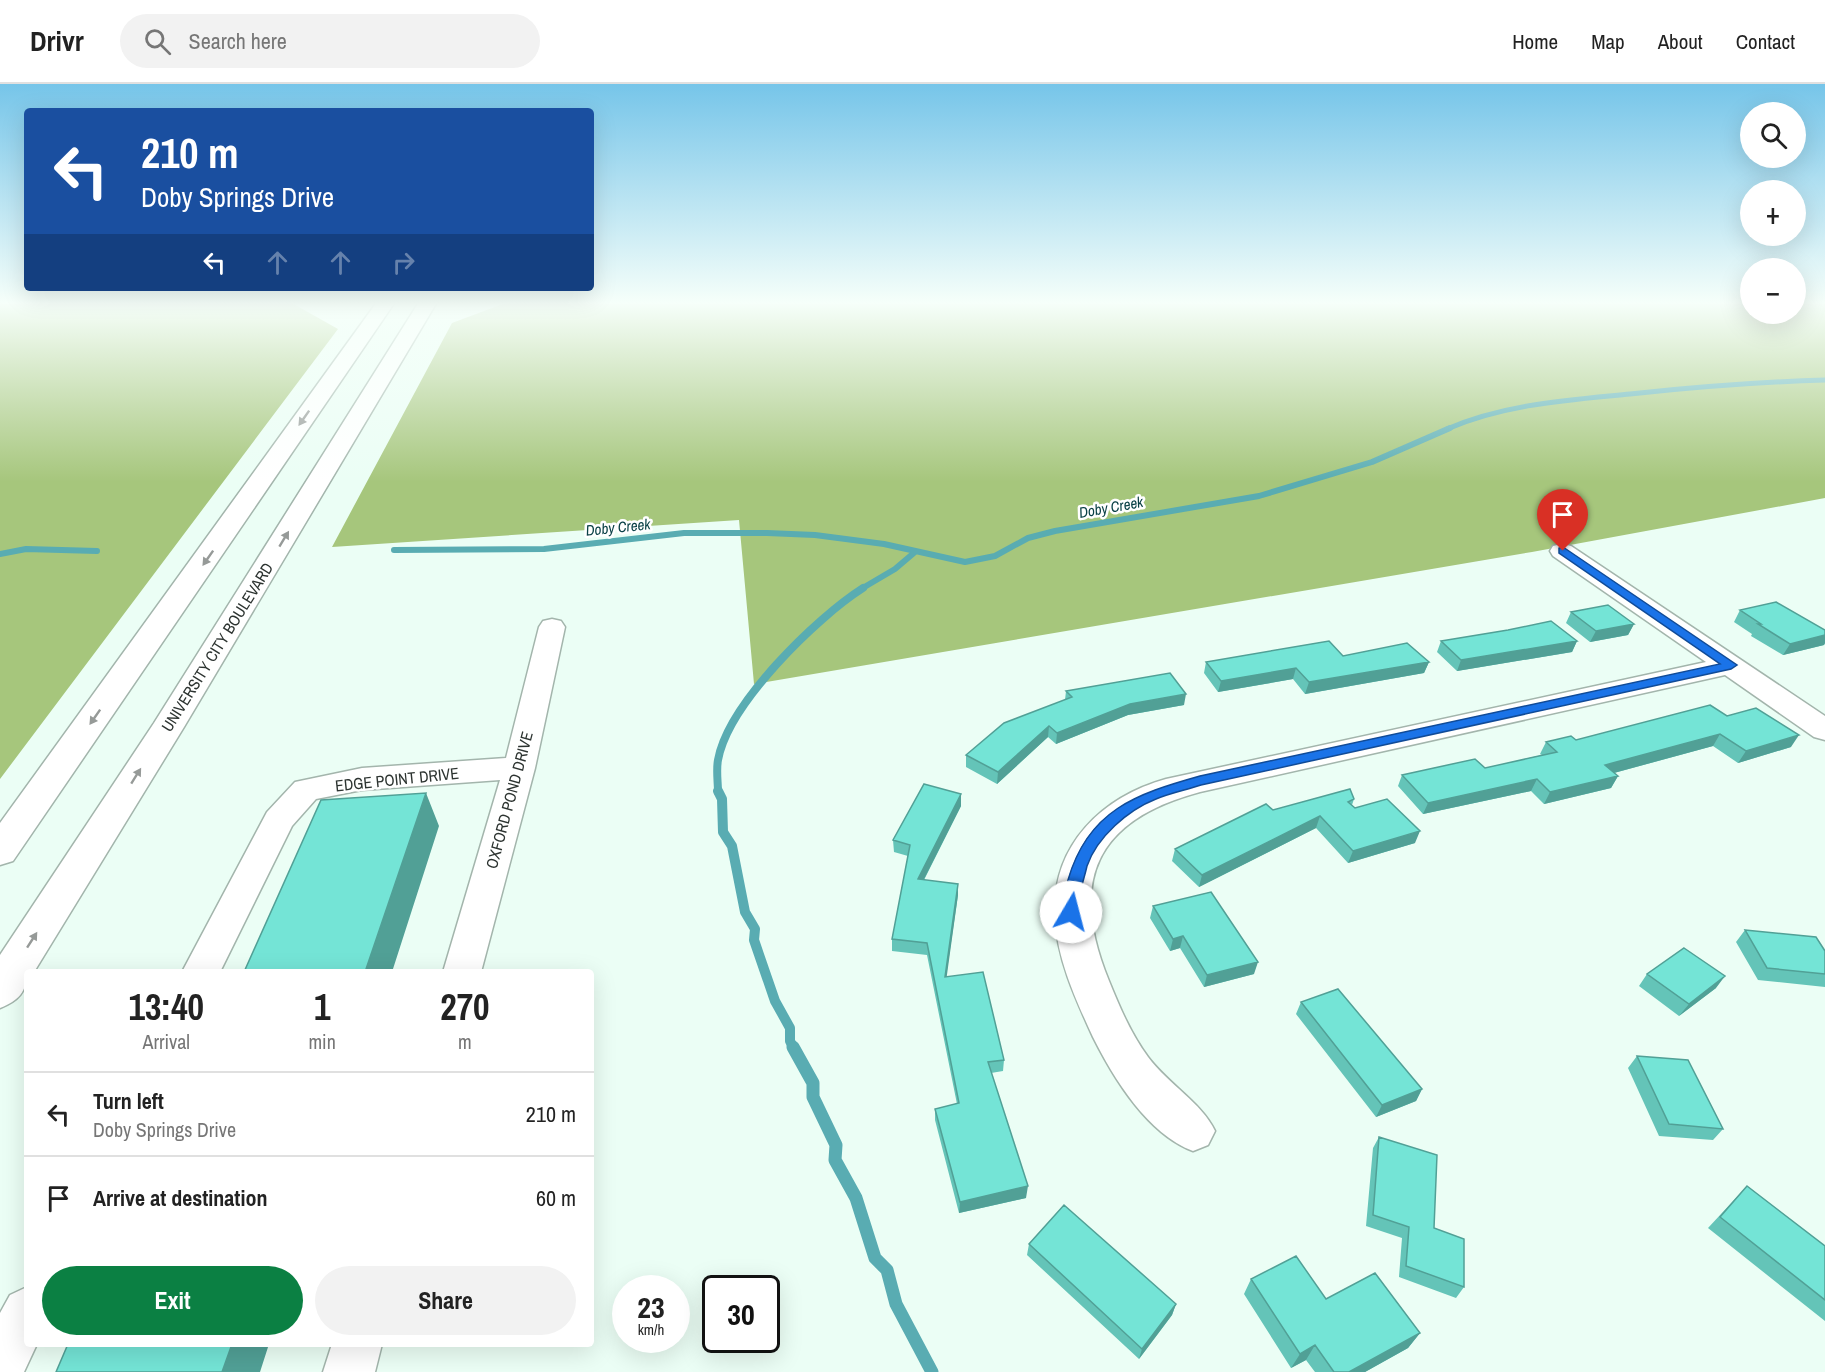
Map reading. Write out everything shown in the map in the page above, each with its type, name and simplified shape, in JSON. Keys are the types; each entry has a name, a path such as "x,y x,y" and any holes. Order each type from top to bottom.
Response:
{"main road":[{"path":"0,851 344,362"},
{"name":"UNIVERSITY CITY BOULEVARD","path":"0,990 174,717 391,362"}],"street":[{"path":"1563,551 1825,730"},
{"name":"OXFORD POND DRIVE","path":"463,969 519,768 552,627"},
{"path":"1193,1131 1149,1090 1120,1049 1095,997 1075,941 1071,912 1072,894 1078,873 1092,844 1109,823 1151,795 1200,781 1731,665"},
{"name":"EDGE POINT DRIVE","path":"203,969 279,820 306,790 362,779 519,768"},
{"path":"0,1365 24,1318"},
{"path":"349,1372 356,1347"}],"green space":[{"path":"0,362 313,362 0,779"},
{"path":"431,362 1825,362 1825,498 1532,552 754,684 739,520 332,547"}],"building":[{"path":"1776,602 1825,630 1825,635 1790,644 1740,610"},
{"path":"1608,605 1634,624 1596,631 1571,612"},
{"path":"1551,621 1577,641 1461,660 1441,641 1508,630"},
{"path":"1329,641 1343,656 1407,643 1429,662 1309,682 1296,668 1221,681 1206,662"},
{"path":"1170,673 1186,694 1130,704 1057,733 1049,726 998,772 966,755 1004,723 1072,697 1066,691"},
{"path":"1710,705 1727,716 1756,708 1799,735 1746,751 1720,734 1605,765 1618,776 1550,792 1537,779 1428,803 1402,775 1475,759 1485,768 1557,752 1546,742 1571,736 1576,740"},
{"path":"924,784 961,794 918,879 958,884 945,977 983,972 1004,1060 988,1062 1028,1186 960,1202 935,1109 959,1103 927,943 892,939 910,845 893,840"},
{"path":"1350,789 1354,799 1348,802 1355,808 1387,799 1420,831 1353,851 1320,816 1202,875 1175,849 1266,804 1273,810"},
{"path":"426,793 366,969 245,969 321,800"},
{"path":"1211,892 1258,962 1207,975 1183,936 1173,939 1153,906"},
{"path":"1745,930 1816,937 1825,951 1825,974 1767,968"},
{"path":"1684,948 1725,976 1689,1004 1647,974"},
{"path":"1338,989 1422,1089 1382,1105 1301,1002"},
{"path":"1637,1056 1688,1060 1723,1129 1669,1124"},
{"path":"1379,1137 1437,1155 1434,1228 1464,1239 1464,1287 1406,1266 1409,1227 1373,1215"},
{"path":"1747,1186 1825,1246 1825,1300 1720,1217"},
{"path":"1064,1205 1176,1304 1142,1349 1029,1244"},
{"path":"1296,1256 1326,1299 1375,1273 1420,1333 1349,1372 1334,1372 1315,1345 1300,1354 1251,1279"},
{"path":"67,1347 231,1347 222,1372 56,1372"}],"waterway":[{"name":"Doby Creek","path":"1447,429 1491,414 1560,401 1703,387 1825,380"},
{"name":"Doby Creek","path":"394,550 544,549 684,533 767,533 815,535 884,544 965,562 995,556 1028,538 1055,531 1259,496 1372,462 1450,428"},
{"name":"Doby Creek","path":"0,554 26,549 97,551"},
{"path":"861,589 895,569 915,552"},
{"path":"718,792 718,760 725,738 738,714 756,689 799,641 863,588"},
{"path":"718,791 722,799 723,832 732,846 745,912 755,929 754,940 775,1001 790,1028 790,1041 793,1047"},
{"path":"793,1047 813,1083 813,1097 836,1145 835,1160 856,1198 875,1258 887,1270 896,1304 932,1372"}],"route":[{"path":"1071,912 1072,894 1081,863 1098,835 1109,823 1151,795 1200,781 1731,665 1563,551"}]}
